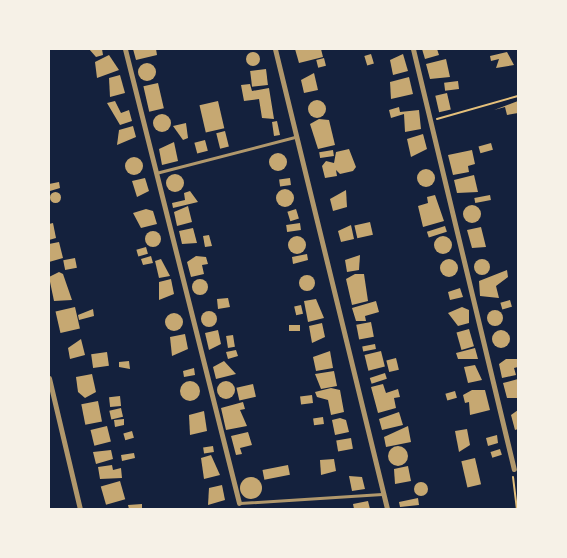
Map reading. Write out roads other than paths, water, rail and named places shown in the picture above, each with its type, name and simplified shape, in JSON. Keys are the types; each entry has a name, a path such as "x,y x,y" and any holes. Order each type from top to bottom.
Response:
{"street":[{"path":"126,49 240,503"},
{"path":"275,49 387,509"},
{"path":"413,49 514,469"},
{"path":"49,378 80,509"}],"lane":[{"path":"156,173 297,137"},
{"path":"240,503 384,494"}]}
